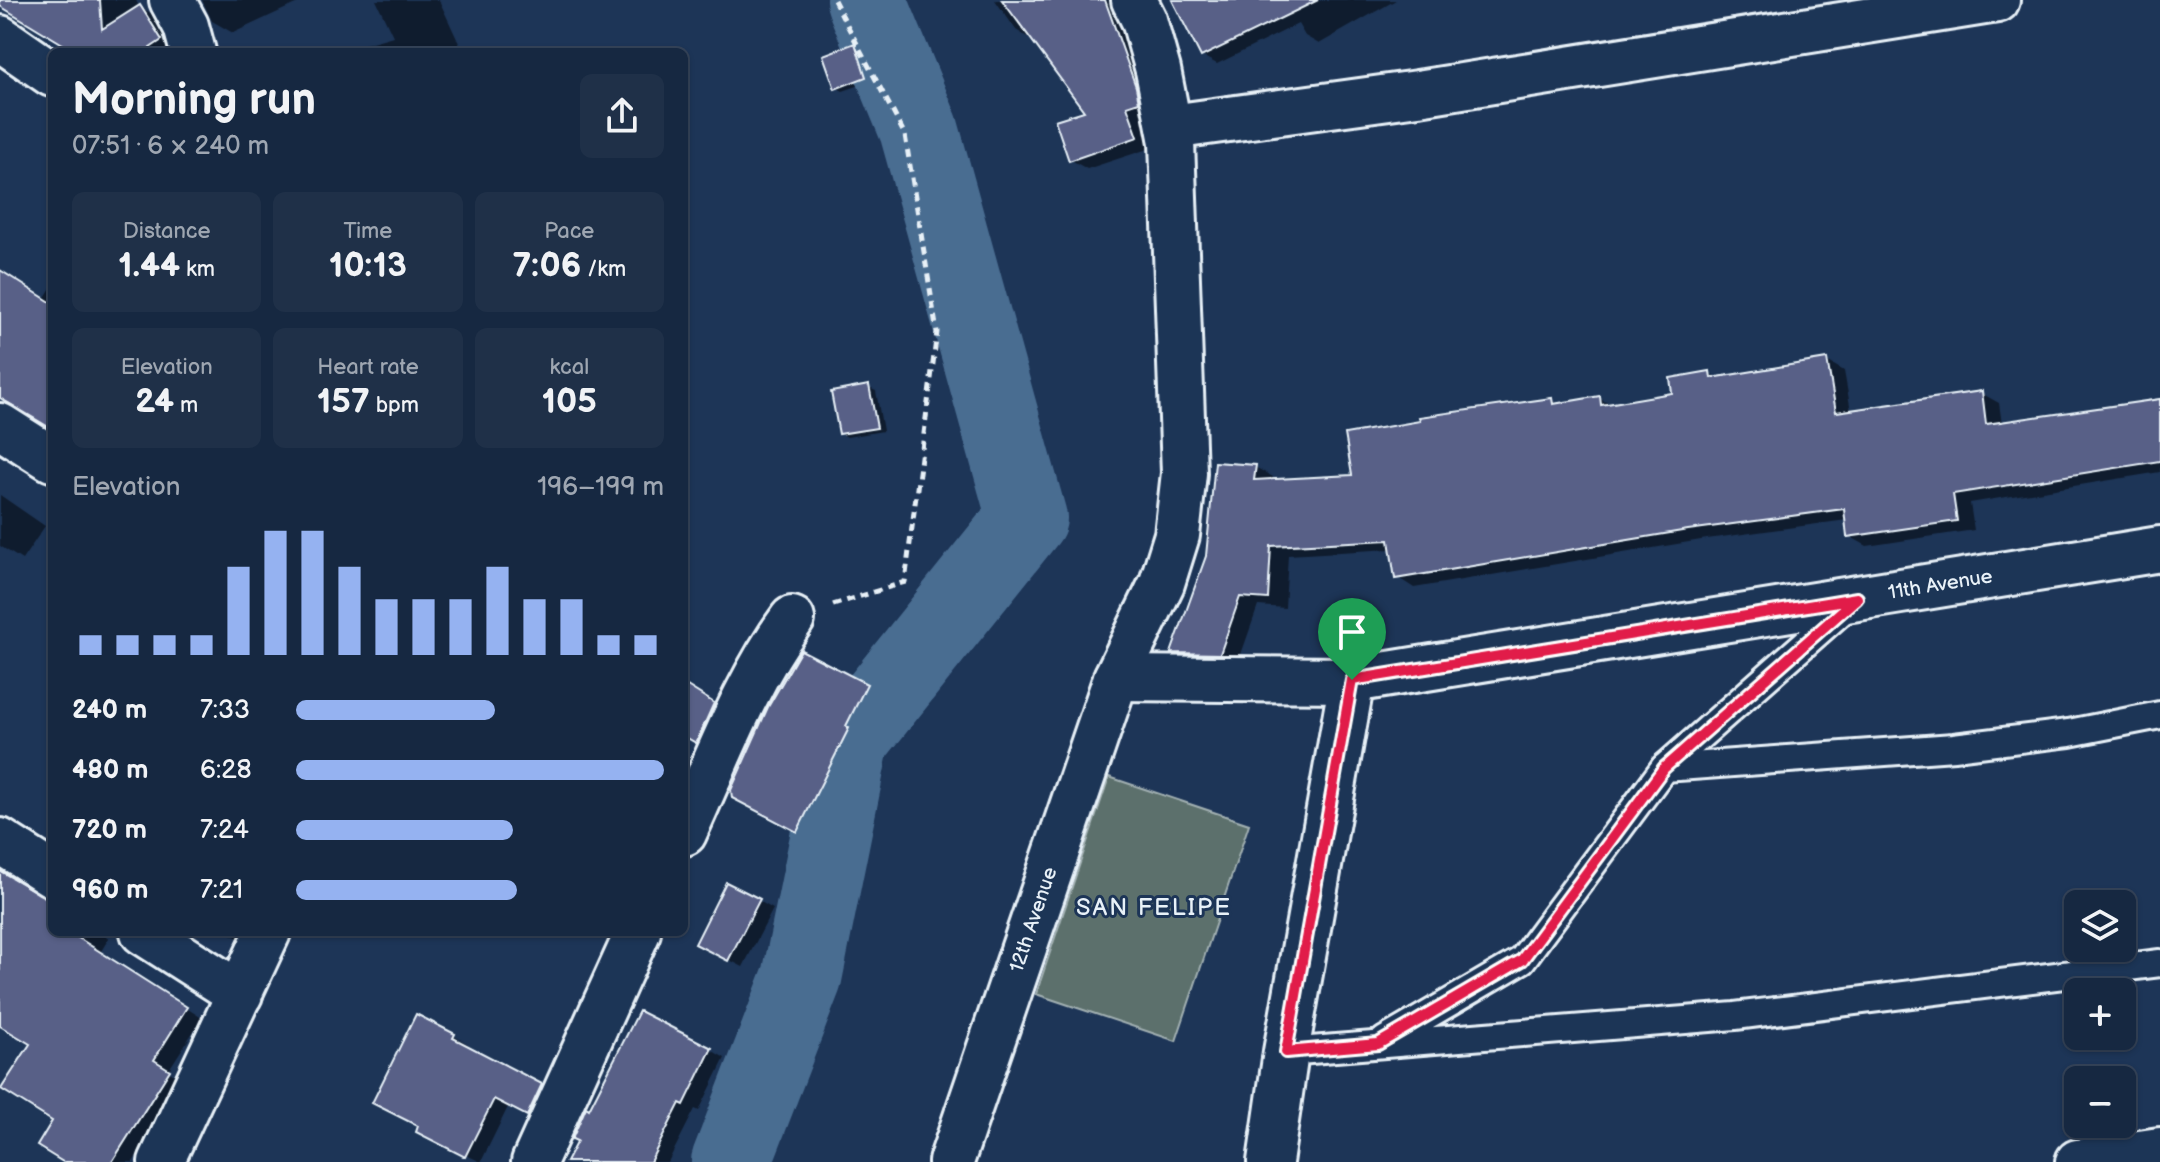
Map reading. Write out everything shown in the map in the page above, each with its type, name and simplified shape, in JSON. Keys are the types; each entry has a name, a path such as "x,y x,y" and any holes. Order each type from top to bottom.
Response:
{"street":[{"path":"172,0 186,26 192,48"},
{"name":"12th Avenue","path":"951,1162 1116,678 1162,583 1177,535 1184,473 1172,135 1144,20 1134,0"},
{"path":"1172,135 1772,34 1988,1"},
{"path":"0,38 48,71"},
{"path":"0,426 48,456"},
{"name":"11th Avenue","path":"1116,678 1352,680 2160,549"},
{"path":"688,824 750,688 792,619"},
{"path":"1270,1162 1286,1052 1352,680"},
{"path":"0,841 48,871"},
{"path":"149,936 240,994"},
{"path":"161,1162 266,936"},
{"path":"534,1162 636,936"},
{"path":"2078,1162 2160,1150"}],"lane":[{"path":"1378,1044 1522,960 1664,768 1857,598"},
{"path":"1664,768 1954,747 2069,733 2160,715"},
{"path":"1286,1052 1735,1016 2160,963"}],"path":[{"path":"792,619 905,582 937,332 905,135 834,0"}],"green space":[{"path":"1109,777 1249,824 1176,1041 1036,994"}],"building":[{"path":"0,0 100,0 102,29 140,5 162,40 150,48 69,48 0,6"},
{"path":"1002,0 1105,0 1136,87 1139,102 1127,106 1138,137 1069,161 1055,120 1084,111"},
{"path":"1172,0 1318,0 1201,57"},
{"path":"855,43 866,77 835,89 823,55"},
{"path":"0,270 48,300 48,427 0,398"},
{"path":"1827,359 1836,412 1982,391 1986,424 2160,399 2160,461 1953,494 1957,521 1847,537 1844,509 1688,530 1395,579 1389,540 1271,546 1268,599 1240,597 1220,654 1171,653 1206,556 1215,462 1256,465 1254,480 1352,475 1345,434 1420,421 1419,417 1552,398 1553,404 1600,396 1601,405 1672,393 1670,378 1710,371 1711,378"},
{"path":"869,385 877,428 839,434 831,392"},
{"path":"801,650 867,684 846,726 849,728 797,832 732,798 731,790 768,707"},
{"path":"688,687 714,703 696,743 688,738"},
{"path":"0,871 48,899 48,936 75,936 187,1007 154,1060 170,1070 112,1162 63,1162 37,1146 52,1121 1,1089 30,1044 0,1026"},
{"path":"726,882 760,899 728,961 695,944"},
{"path":"639,1011 712,1048 684,1105 680,1103 650,1162 566,1162 577,1141 572,1139 586,1107 589,1109"},
{"path":"416,1014 455,1034 453,1038 542,1084 527,1116 494,1099 465,1157 416,1132 418,1126 372,1103"}],"waterway":[{"path":"731,1162 802,978 850,739 1027,518 919,129 866,0"}],"district":[{"name":"SAN FELIPE","path":"1154,907"}],"route":[{"path":"1857,598 1664,768 1522,960 1378,1044 1286,1052 1352,680 1857,598"}]}
